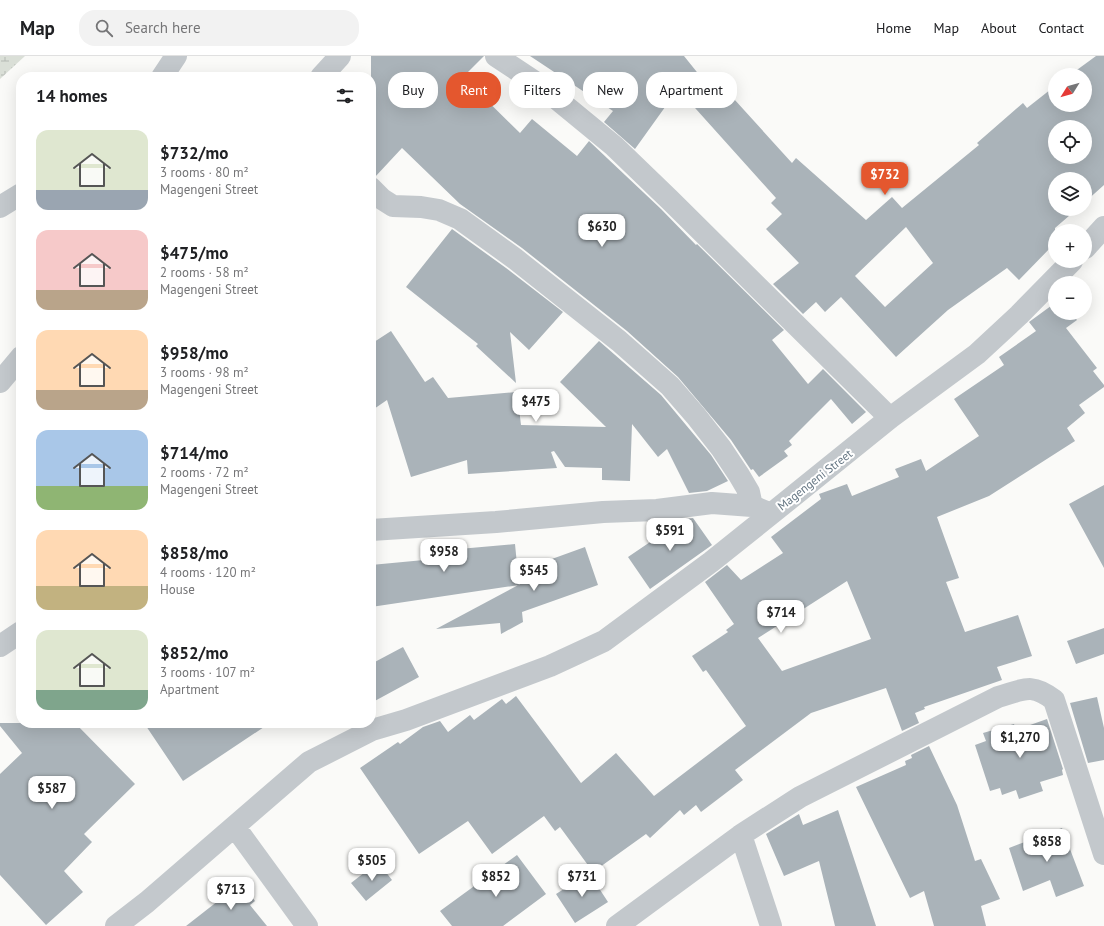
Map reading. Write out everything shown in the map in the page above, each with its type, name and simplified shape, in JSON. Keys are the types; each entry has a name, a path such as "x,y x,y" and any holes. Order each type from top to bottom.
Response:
{"street":[{"path":"165,72 176,56"},
{"path":"326,72 340,56"},
{"path":"496,56 541,86 614,146 890,418"},
{"path":"376,193 393,206 439,210 460,219 520,263 619,341 670,386 696,416 721,448 762,510"},
{"path":"0,207 16,197"},
{"path":"1092,240 1104,226"},
{"name":"Magengeni Street","path":"116,926 147,902 309,762 372,730 406,720 550,666 604,641 711,562 762,510 977,354 1020,315 1065,268"},
{"path":"0,382 16,363"},
{"path":"376,530 496,522 603,512 657,510 712,503 762,510"},
{"path":"0,627 16,630"},
{"path":"0,646 16,635"},
{"path":"617,926 741,835 800,797 998,697 1030,688 1044,692 1054,700 1104,854"},
{"path":"235,827 307,926"},
{"path":"741,835 771,926"}],"green space":[{"path":"0,56 25,56 0,79"}],"building":[{"path":"371,56 484,56 468,72 446,72 446,108 495,108 520,133 532,119 577,156 589,141 661,209 784,330 772,340 808,384 823,369 866,412 852,424 831,399 789,441 792,445 784,451 788,456 759,477 753,469 751,470 731,440 678,377 627,331 522,248 460,204 402,148 376,176 376,72 371,72"},
{"path":"530,56 684,56 697,72 646,72 646,108 664,108 635,149 604,122 613,111 608,108 638,108 638,72 583,72 583,91 575,86 575,72 554,72"},
{"path":"1096,56 1104,56 1104,185 1092,196 1092,172 1048,172 1048,216 1069,216 1060,224 1048,224 1048,250 1019,280 1007,268 948,310 896,357 841,297 825,312 816,302 803,314 773,284 799,263 766,229 782,214 771,203 776,198 695,108 737,108 737,102 792,163 796,158 866,220 892,197 902,208 979,145 977,143 1023,103 1027,108 1048,92 1048,112 1092,112 1092,68 1080,68","holes":["906,227 933,263 885,307 855,276"]},
{"path":"452,229 563,312 529,350 510,332 516,383 476,346 478,344 406,287"},
{"path":"1048,308 1048,320 1077,320 1066,328 1097,368 1093,371 1104,387 1079,405 1085,413 1067,428 1075,441 989,496 937,517 959,578 946,582 965,632 1018,615 1032,656 997,667 1002,680 924,707 925,709 915,713 919,723 902,731 886,688 811,713 735,770 743,780 701,812 696,805 684,815 680,810 650,838 646,834 593,872 560,827 555,831 544,816 492,854 468,821 419,854 360,768 398,742 400,744 423,727 440,721 448,732 470,715 474,720 502,699 506,704 516,696 581,783 616,753 654,796 746,726 706,670 703,672 692,656 728,632 726,630 734,624 705,582 727,565 741,580 783,553 771,537 821,499 819,494 847,484 852,496 899,477 895,469 921,459 926,471 979,436 954,399 1004,365 999,357 1036,331 1029,322","holes":["847,581 871,639 782,671 758,638"]},
{"path":"391,331 425,382 433,377 448,398 517,392 521,425 606,427 560,382 599,341 661,395 711,455 728,481 707,491 689,493 667,449 658,457 632,424 630,481 602,480 602,468 565,467 554,451 551,452 557,468 468,474 467,460 411,477 387,400 376,408 376,341"},
{"path":"1104,485 1104,568 1069,504"},
{"path":"693,518 712,545 650,589 628,557 684,519"},
{"path":"458,539 459,549 515,544 519,585 376,606 376,565 424,560 423,542"},
{"path":"585,547 598,585 522,612 523,622 501,634 500,623 436,629 541,573 538,564"},
{"path":"1104,628 1104,654 1076,664 1067,641"},
{"path":"403,647 419,677 376,700 376,661"},
{"path":"1097,697 1104,728 1104,760 1088,763 1070,703"},
{"path":"1047,719 1063,769 1063,775 1040,782 1043,791 1019,799 1016,790 1002,795 1000,788 990,791 975,745 986,741 983,733 1014,724 1016,730"},
{"path":"0,723 16,723 16,728 80,728 135,784 84,834 92,842 64,871 83,892 46,925 0,875 0,774 22,753 0,726"},
{"path":"147,728 262,728 183,781"},
{"path":"929,746 957,805 975,861 981,859 1000,899 981,906 986,926 934,926 924,891 910,898 856,787 906,765 905,761 912,758 911,755"},
{"path":"838,810 876,926 835,926 819,861 784,876 766,834 799,814 803,825"},
{"path":"1062,828 1084,886 1056,897 1050,880 1023,891 1009,848"},
{"path":"517,855 546,894 503,926 452,926 440,911"},
{"path":"378,862 392,880 366,901 351,883"},
{"path":"589,873 608,902 575,923 556,894"},
{"path":"241,883 255,901 250,905 267,926 186,926"}]}
